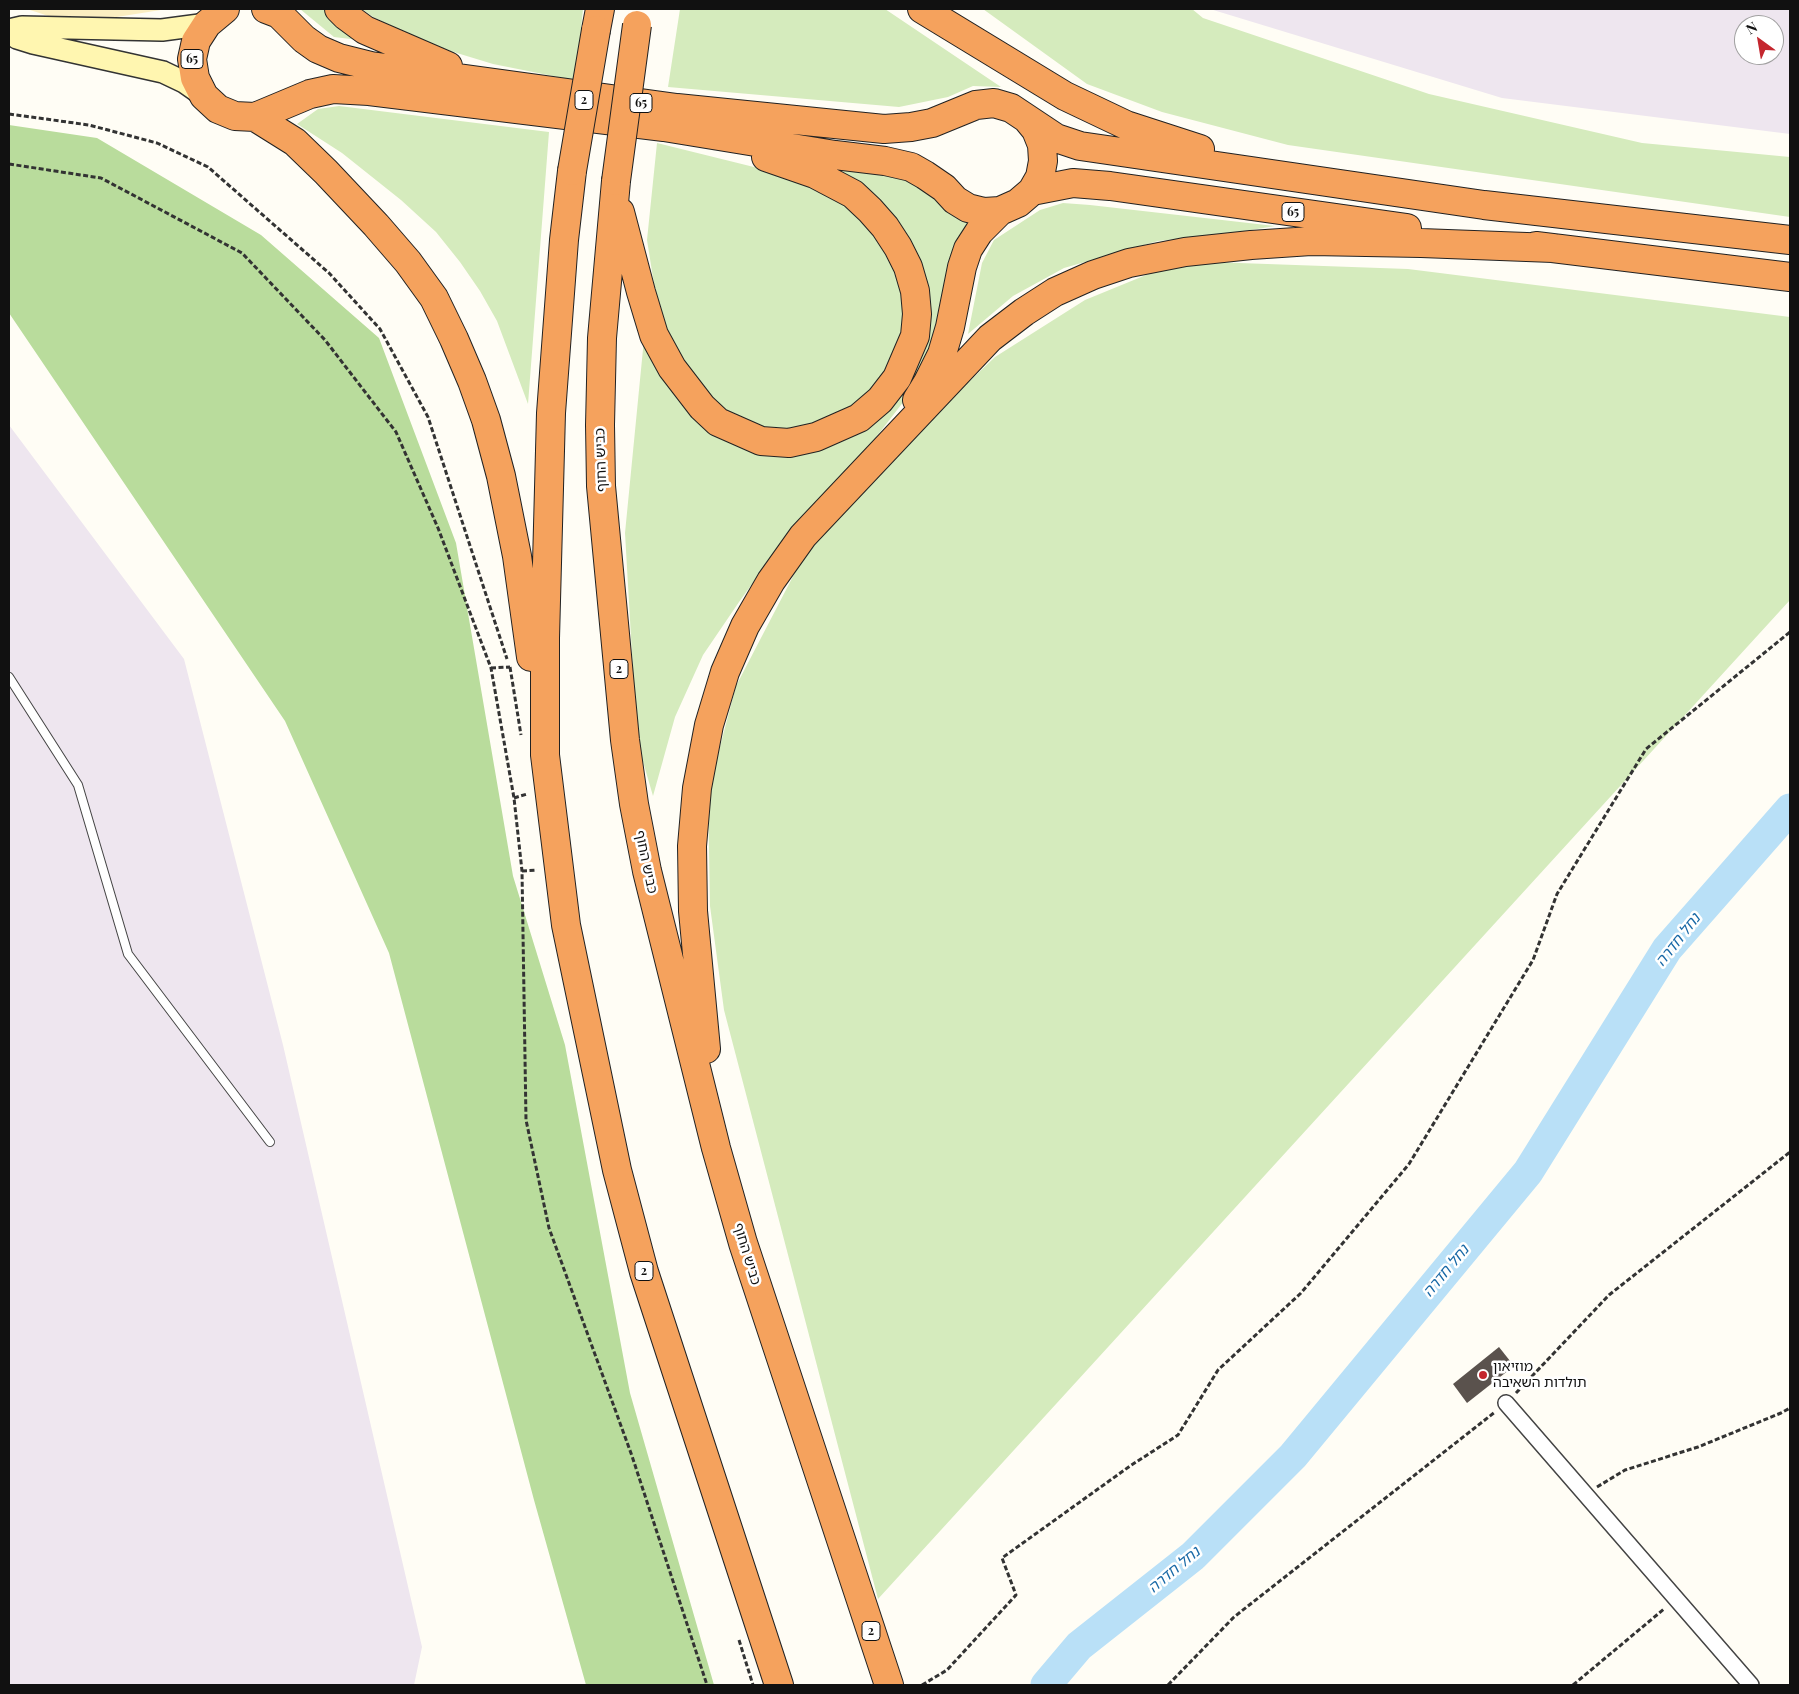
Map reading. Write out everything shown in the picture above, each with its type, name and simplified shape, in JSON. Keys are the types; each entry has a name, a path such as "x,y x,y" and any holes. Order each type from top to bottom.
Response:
{"highway":[{"name":"65","path":"266,9 279,14 304,40 318,49 339,58 371,66 677,108 884,129 932,123 976,105 994,103 1011,108 1056,138 1080,146 1484,205 1790,240"},
{"path":"339,9 365,30 442,64 490,79 534,88"},
{"path":"922,9 1065,96 1117,121 1170,141 1288,175"},
{"name":"65","path":"222,13 196,41 192,59 195,78 204,96 218,109 235,116 255,117 310,94 333,89 369,91 664,127 834,155 885,161 911,167 925,174 944,188 955,200 968,208 984,212 1000,211 1018,203 1032,191 1073,183 1110,186 1553,248 1790,278"},
{"name":"2","path":"598,17 572,171 564,240 551,413 545,638 545,755 566,925 617,1170 644,1272 779,1685"},
{"name":"כביש החוף","path":"639,17 615,187 602,338 600,434 601,486 625,740 634,804 647,871 716,1148 743,1243 889,1685"},
{"path":"255,117 295,142 376,225 408,262 434,298 454,339 486,420 501,476 517,556 545,755"},
{"path":"1026,118 1036,130 1042,145 1043,161 1040,177 1032,191"},
{"path":"615,187 641,292 654,335 676,374 702,407 718,422 761,441 789,443 816,438 858,418 880,400 897,378 915,336 917,314 915,291 908,267 886,227 853,194 815,174 774,159 664,127"},
{"path":"862,474 911,409 928,382 950,327 962,267 968,249 979,232 1000,211"},
{"path":"716,1148 693,911 692,846 697,788 709,725 725,672 741,635 771,581 804,536 990,338 1024,312 1055,292 1102,272 1129,263 1185,252 1251,244 1311,241 1553,248"}],"street":[{"path":"9,31 22,27 162,30 222,13"},
{"path":"9,31 17,38 34,43 163,72 184,82 204,96"},
{"path":"1506,1404 1751,1685"}],"lane":[{"path":"9,677 78,785 128,954 270,1142"}],"path":[{"path":"9,114 89,125 157,143 208,167 329,274 380,329 428,417 510,667 521,735"},
{"path":"9,164 101,178 242,253 325,340 396,432 438,528 491,668 514,798 522,871 526,1120 549,1228 632,1456 707,1685"},
{"path":"922,1685 947,1670 1016,1595 1002,1558 1130,1466 1178,1435 1218,1370 1301,1294 1409,1164 1533,960 1557,894 1646,748 1790,632"},
{"path":"491,668 510,667"},
{"path":"514,798 531,794"},
{"path":"522,871 544,870"},
{"path":"1168,1685 1234,1617 1506,1404 1609,1295 1790,1152"},
{"path":"1587,1496 1600,1485 1625,1470 1698,1447 1790,1408"},
{"path":"1573,1685 1676,1598"},
{"path":"737,1633 752,1685"}],"shaded area":[{"path":"1210,9 1790,9 1790,134 1502,98"},
{"path":"9,425 184,659 283,1045 422,1647 414,1685 9,1685"}],"green space":[{"path":"300,9 324,9 338,25 359,40 334,37"},
{"path":"362,9 583,9 576,79 493,64 447,50 373,17"},
{"path":"680,9 885,9 1001,87 973,86 948,97 899,107 668,87"},
{"path":"983,9 1192,9 1203,18 1429,94 1642,143 1790,157 1790,217 1288,145 1162,112 1087,84"},
{"path":"339,106 549,132 528,404 497,321 480,291 436,232 401,200 342,153 297,124 318,109"},
{"path":"9,125 97,138 261,235 379,338 456,543 513,876 565,1045 630,1393 714,1685 586,1685 534,1500 389,953 285,721 9,313"},
{"path":"657,143 770,171 810,186 846,205 875,234 896,272 902,293 903,333 886,371 870,392 852,408 813,425 788,430 764,429 725,411 711,398 682,361 666,330 654,284 647,240"},
{"path":"820,164 893,176 922,184 973,217 930,359 904,401 870,445 781,544 703,655 675,717 653,796 637,741 625,533 644,339 711,431 865,428 926,289"},
{"path":"1063,203 1275,226 1233,233 1158,241 1064,268 1013,296 968,334 982,263 994,240 1040,210"},
{"path":"1211,262 1408,269 1790,317 1790,600 878,1599 724,1010 710,906 708,792 736,686 801,561 894,453 995,357 1085,300 1168,266"}],"sand":[{"path":"27,9 167,9 73,24"}],"building":[{"name":"מוזיאון תולדות השאיבה","path":"1499,1347 1514,1366 1467,1403 1453,1384"}],"waterway":[{"name":"נחל חדרה","path":"1046,1685 1079,1646 1193,1556 1293,1456 1528,1172 1667,949 1790,809"}],"place":[{"name":"מוזיאון תולדות השאיבה","path":"1483,1375"}]}
